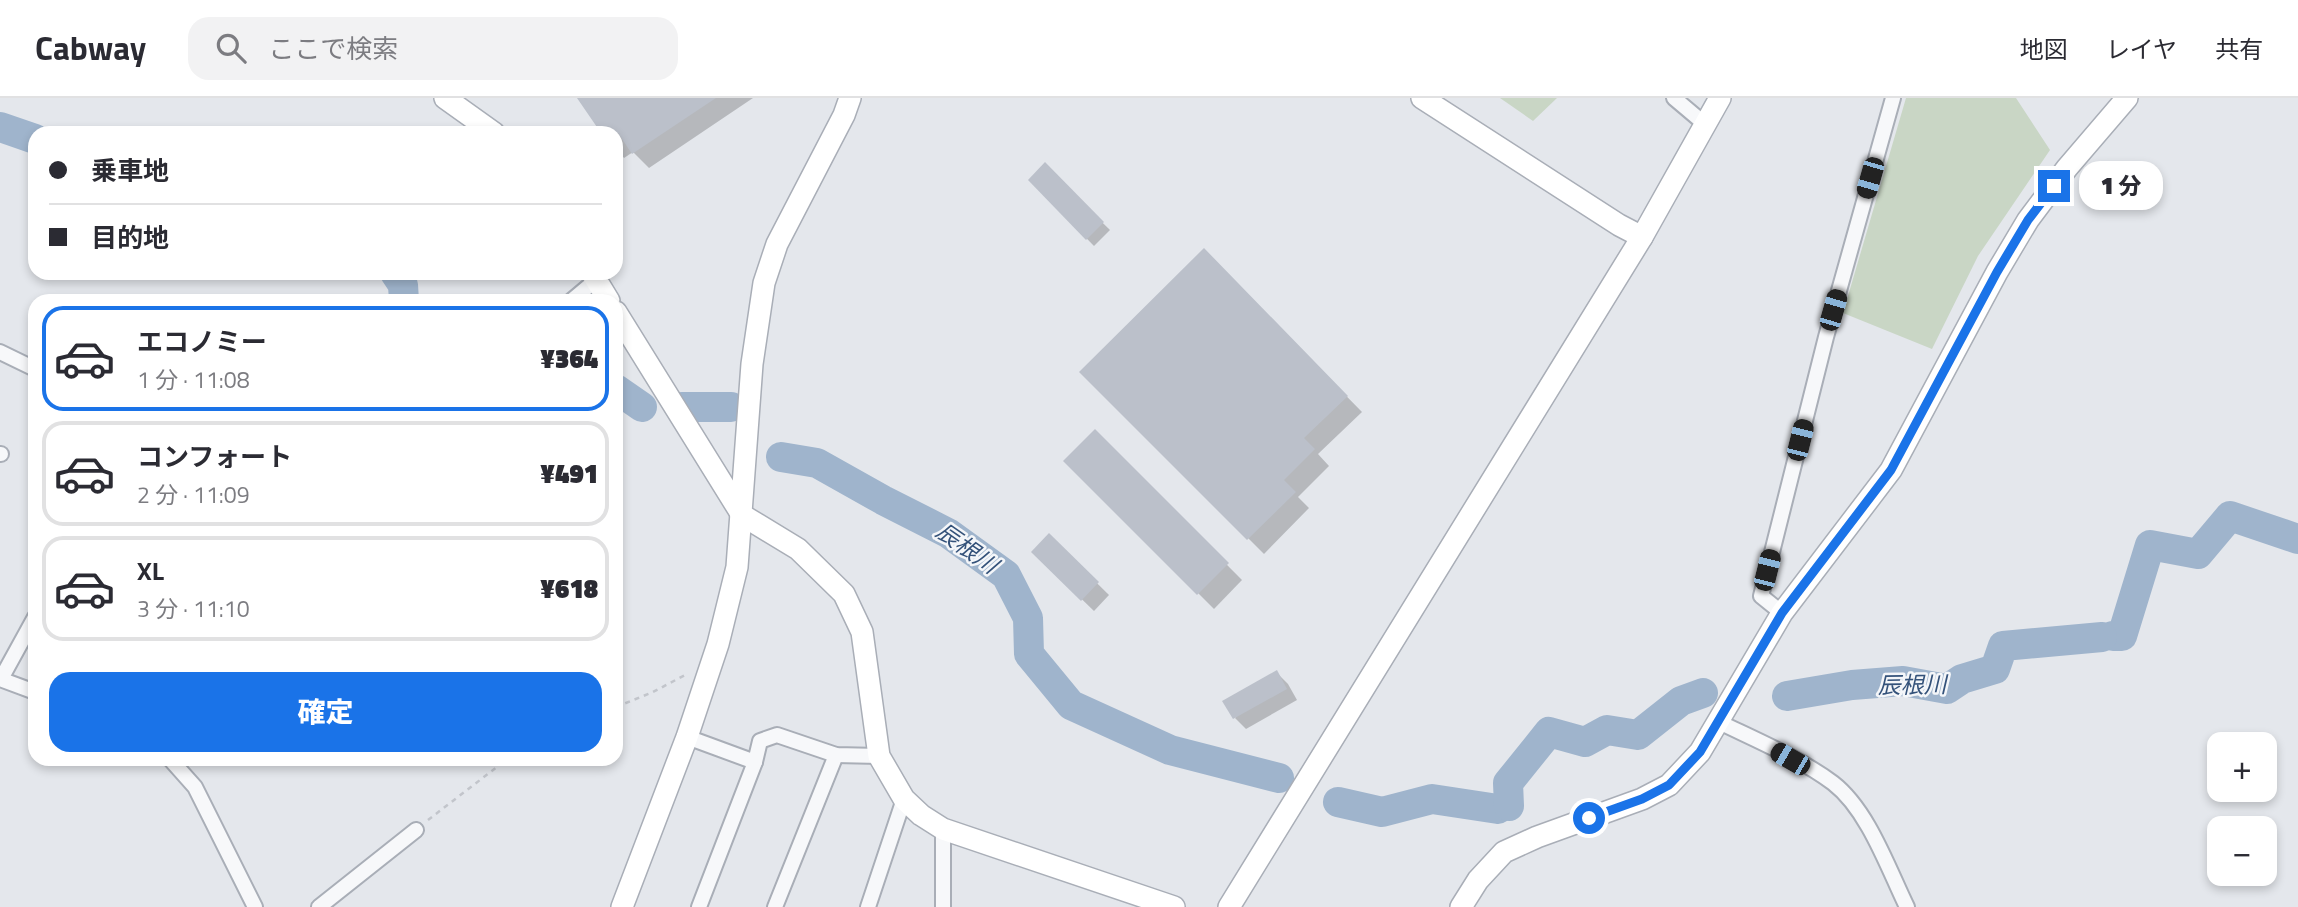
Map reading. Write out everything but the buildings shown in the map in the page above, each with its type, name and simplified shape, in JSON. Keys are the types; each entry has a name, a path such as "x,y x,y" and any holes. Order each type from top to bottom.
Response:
{"street":[{"path":"445,98 484,126"},
{"path":"622,907 687,737 710,667 737,567 752,363 764,283 777,244 845,115 850,98"},
{"path":"1422,98 1619,225 1642,237"},
{"path":"1674,98 1706,125"},
{"path":"1229,907 1642,237 1720,98"},
{"path":"1782,613 1761,596 1826,337 1893,98"},
{"path":"1461,907 1478,880 1504,852 1537,837 1642,799 1669,785 1700,752 1782,613 1891,470 1997,272 2028,220 2067,168 2127,98"},
{"path":"577,294 590,280"},
{"path":"623,323 742,515 799,549 844,594 862,632 879,756 904,799 943,830 1174,907"},
{"path":"0,352 28,366"},
{"path":"28,629 0,679 28,689"},
{"path":"1719,722 1769,746 1834,784 1855,808 1874,838 1907,907"},
{"path":"699,907 755,762 760,741 777,735 836,755 879,756"},
{"path":"687,737 755,762"},
{"path":"775,907 836,755"},
{"path":"176,766 195,787 255,907"},
{"path":"868,907 904,799"},
{"path":"319,907 416,830"},
{"path":"943,830 943,907"}],"path":[{"path":"623,704 690,672 710,667"},
{"path":"416,830 498,766"}],"green space":[{"path":"1500,98 1557,98 1533,121"},
{"path":"1906,98 2016,98 2050,150 1978,256 1932,349 1843,313"}],"waterway":[{"name":"辰根川","path":"0,127 28,137"},
{"name":"辰根川","path":"400,280 404,294"},
{"name":"辰根川","path":"623,394 642,407"},
{"name":"辰根川","path":"682,407 731,407"},
{"name":"辰根川","path":"781,457 817,463 948,533 1006,575 1028,618 1029,654 1071,705 1170,750 1279,778"},
{"name":"辰根川","path":"2113,636 2122,636 2150,545 2198,554 2230,516 2298,539"},
{"name":"辰根川","path":"1787,696 1852,685 1903,681 1947,689 1962,679 1995,669 2003,646 2102,637"},
{"name":"辰根川","path":"1509,806 1508,783 1549,732 1585,742 1607,730 1638,735 1681,701 1703,693"},
{"name":"辰根川","path":"1338,802 1382,812 1432,799 1498,809"}],"route":[{"path":"1589,818 1642,799 1669,785 1700,752 1782,613 1891,470 1997,272 2028,220 2054,186"}]}
